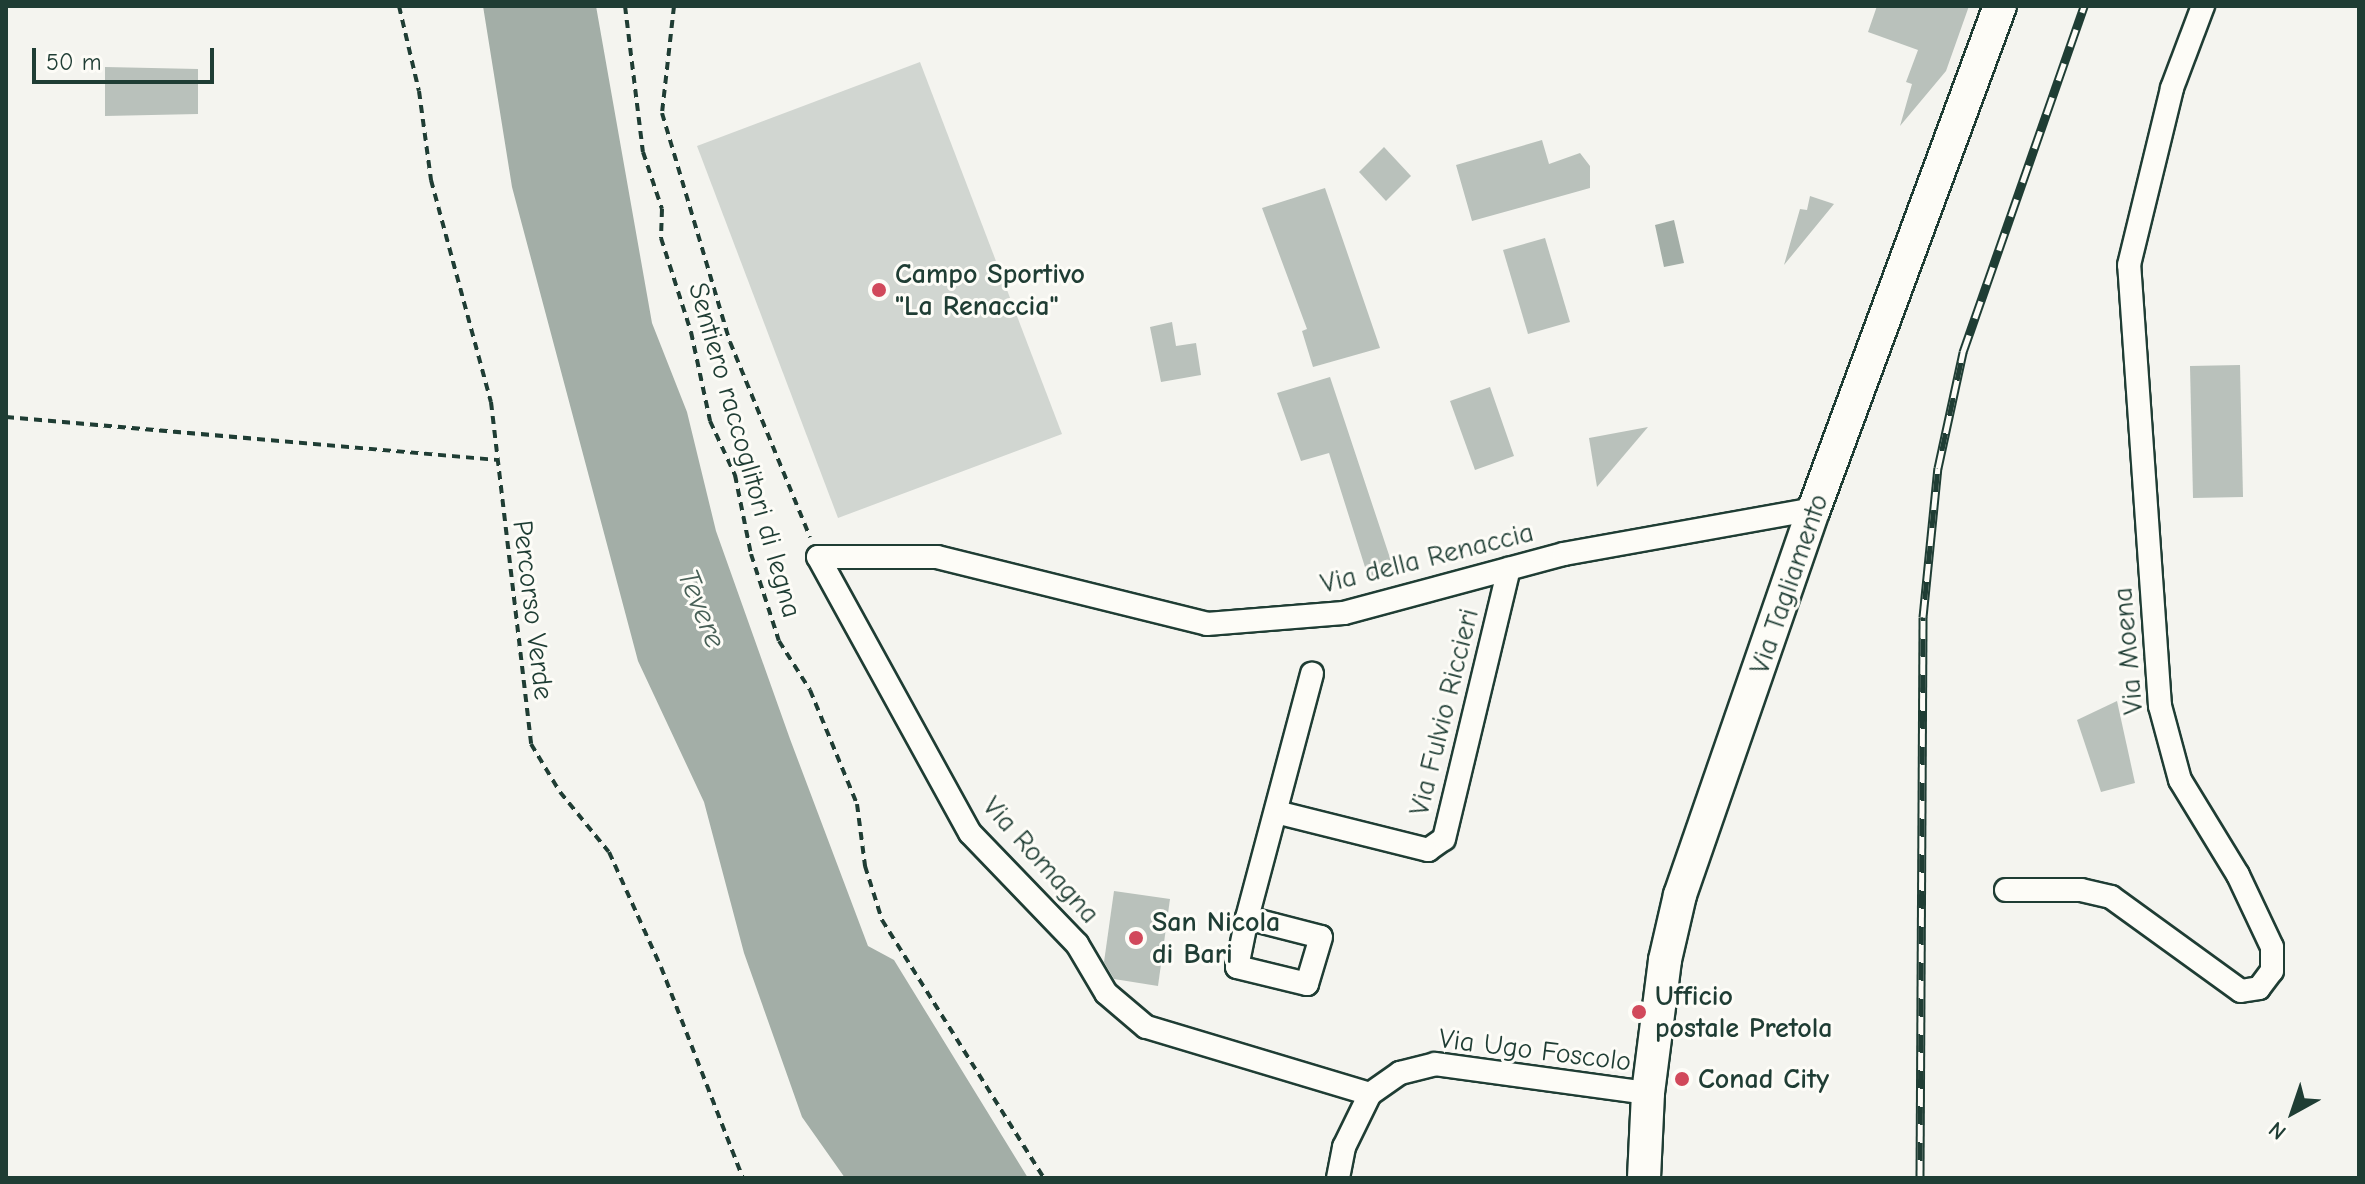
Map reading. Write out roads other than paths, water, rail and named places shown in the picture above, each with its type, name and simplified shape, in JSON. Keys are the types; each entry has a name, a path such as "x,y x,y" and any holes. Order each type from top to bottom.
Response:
{"street":[{"name":"Via Tagliamento","path":"1644,1178 1648,1093 1665,960 1680,895 1814,509 2000,6"},
{"name":"Via Moena","path":"2006,890 2081,890 2111,897 2241,991 2259,988 2272,971 2272,947 2238,875 2180,780 2160,706 2129,265 2172,88 2203,6"},
{"name":"Via della Renaccia","path":"818,557 937,557 1149,614 1207,624 1344,613 1509,569 1814,509"},
{"name":"Via Romagna","path":"818,557 970,833 1077,944 1106,993 1146,1027 1370,1094"},
{"name":"Via Fulvio Riccieri","path":"1276,812 1428,850 1444,839 1509,569"},
{"path":"1247,918 1312,673"},
{"name":"Via Ugo Foscolo","path":"1370,1094 1400,1073 1435,1064 1648,1093"},
{"path":"1338,1178 1344,1147 1370,1094"}],"water":[{"name":"Tevere","path":"483,6 596,6 652,323 687,412 716,531 790,739 868,946 894,960 1028,1178 845,1178 802,1117 744,953 704,802 638,661 512,187"},
{"path":"1674,220 1684,263 1664,267 1655,225"}],"railway":[{"path":"1920,1178 1923,617 1938,468 1963,352 2084,6"}],"place":[{"name":"Campo Sportivo \"La Renaccia\"","path":"879,290"},
{"name":"San Nicola di Bari","path":"1136,938"},
{"name":"Ufficio postale Pretola","path":"1639,1012"},
{"name":"Conad City","path":"1682,1079"}]}
